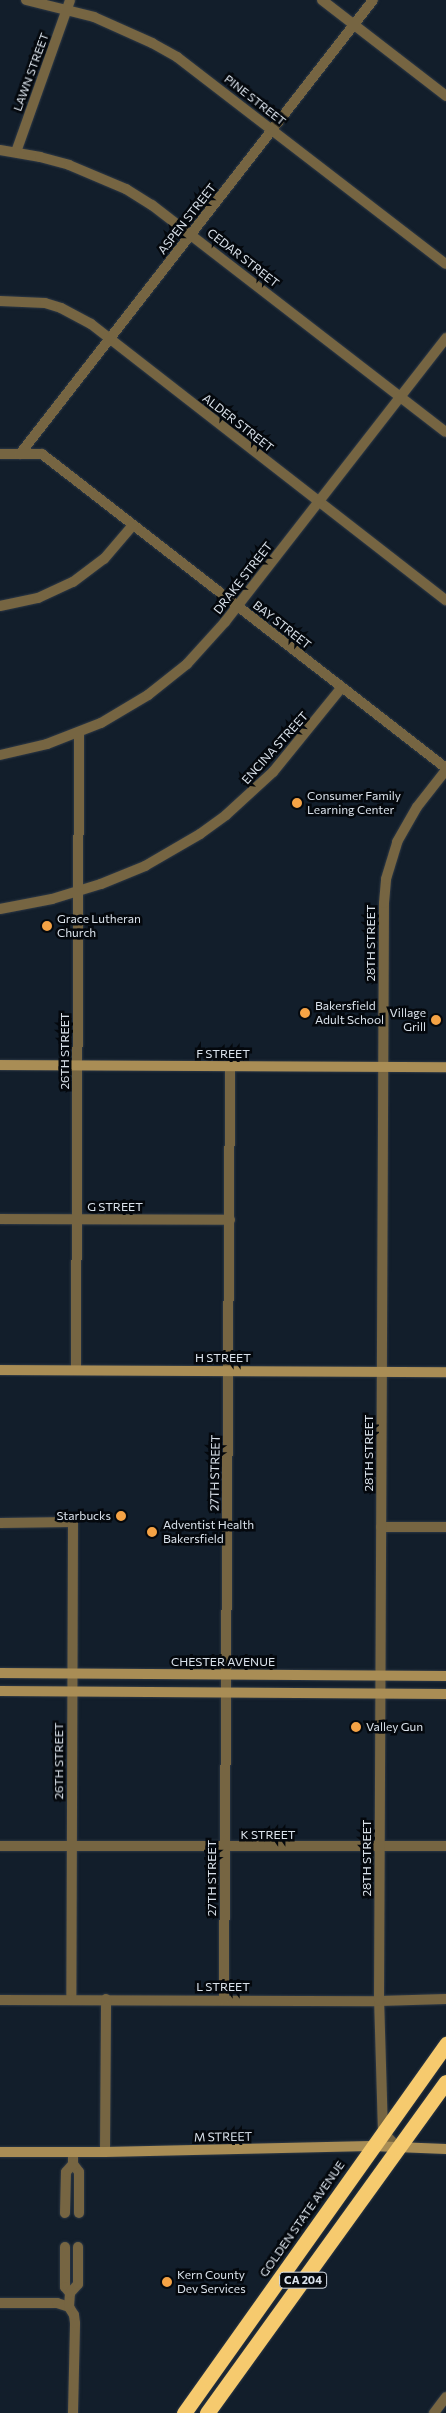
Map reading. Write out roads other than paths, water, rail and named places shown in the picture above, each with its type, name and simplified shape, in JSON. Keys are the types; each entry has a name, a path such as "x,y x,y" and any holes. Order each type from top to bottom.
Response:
{"highway":[{"name":"GOLDEN STATE AVENUE","path":"184,2413 371,2146 446,2044"},
{"name":"CA 204","path":"206,2413 446,2082"},
{"path":"194,2413 247,2337 256,2311"}],"main road":[{"name":"F STREET","path":"0,1065 446,1067"},
{"name":"H STREET","path":"0,1370 446,1372"},
{"name":"CHESTER AVENUE","path":"0,1673 446,1676"},
{"path":"0,1691 446,1694"},
{"name":"M STREET","path":"0,2152 105,2152 371,2146 446,2148"}],"street":[{"name":"PINE STREET","path":"26,0 68,4 152,43 200,73 446,264"},
{"path":"322,0 446,96"},
{"name":"ASPEN STREET","path":"20,454 373,0"},
{"name":"LAWN STREET","path":"16,152 68,4"},
{"name":"CEDAR STREET","path":"0,150 69,165 98,176 152,205 446,432"},
{"name":"ALDER STREET","path":"0,301 28,301 62,308 79,316 446,600"},
{"name":"DRAKE STREET","path":"0,755 46,744 78,733 127,708 168,680 204,646 238,606 446,338"},
{"name":"BAY STREET","path":"0,454 42,454 446,769"},
{"path":"0,606 38,598 73,582 104,559 133,524"},
{"name":"ENCINA STREET","path":"0,909 78,892 145,866 193,838 226,815 273,772 342,687"},
{"name":"26TH STREET","path":"76,1370 78,733"},
{"name":"28TH STREET","path":"383,2132 379,2000 384,903 386,879 397,842 407,823 446,769"},
{"name":"27TH STREET","path":"224,2000 230,1066"},
{"name":"G STREET","path":"0,1220 230,1220"},
{"name":"26TH STREET","path":"0,1523 73,1522 71,1999"},
{"path":"381,1527 446,1527"},
{"name":"K STREET","path":"0,1846 380,1848 446,1846"},
{"path":"105,2152 106,1999"},
{"name":"L STREET","path":"0,2000 446,1999"},
{"path":"383,2132 398,2148"},
{"path":"73,2152 73,2164 79,2172 79,2213"},
{"path":"65,2213 66,2172 73,2164"},
{"path":"65,2247 65,2287 70,2293"},
{"path":"72,2413 76,2323 69,2307 70,2293 78,2284 78,2247"},
{"path":"0,2303 56,2303 69,2307"},
{"path":"434,2413 446,2397"}],"place":[{"name":"Consumer Family Learning Center","path":"297,803"},
{"name":"Grace Lutheran Church","path":"47,926"},
{"name":"Bakersfield Adult School","path":"305,1013"},
{"name":"Village Grill","path":"436,1020"},
{"name":"Starbucks","path":"121,1516"},
{"name":"Adventist Health Bakersfield","path":"152,1532"},
{"name":"Valley Gun","path":"356,1727"},
{"name":"Kern County Dev Services","path":"167,2282"}]}
